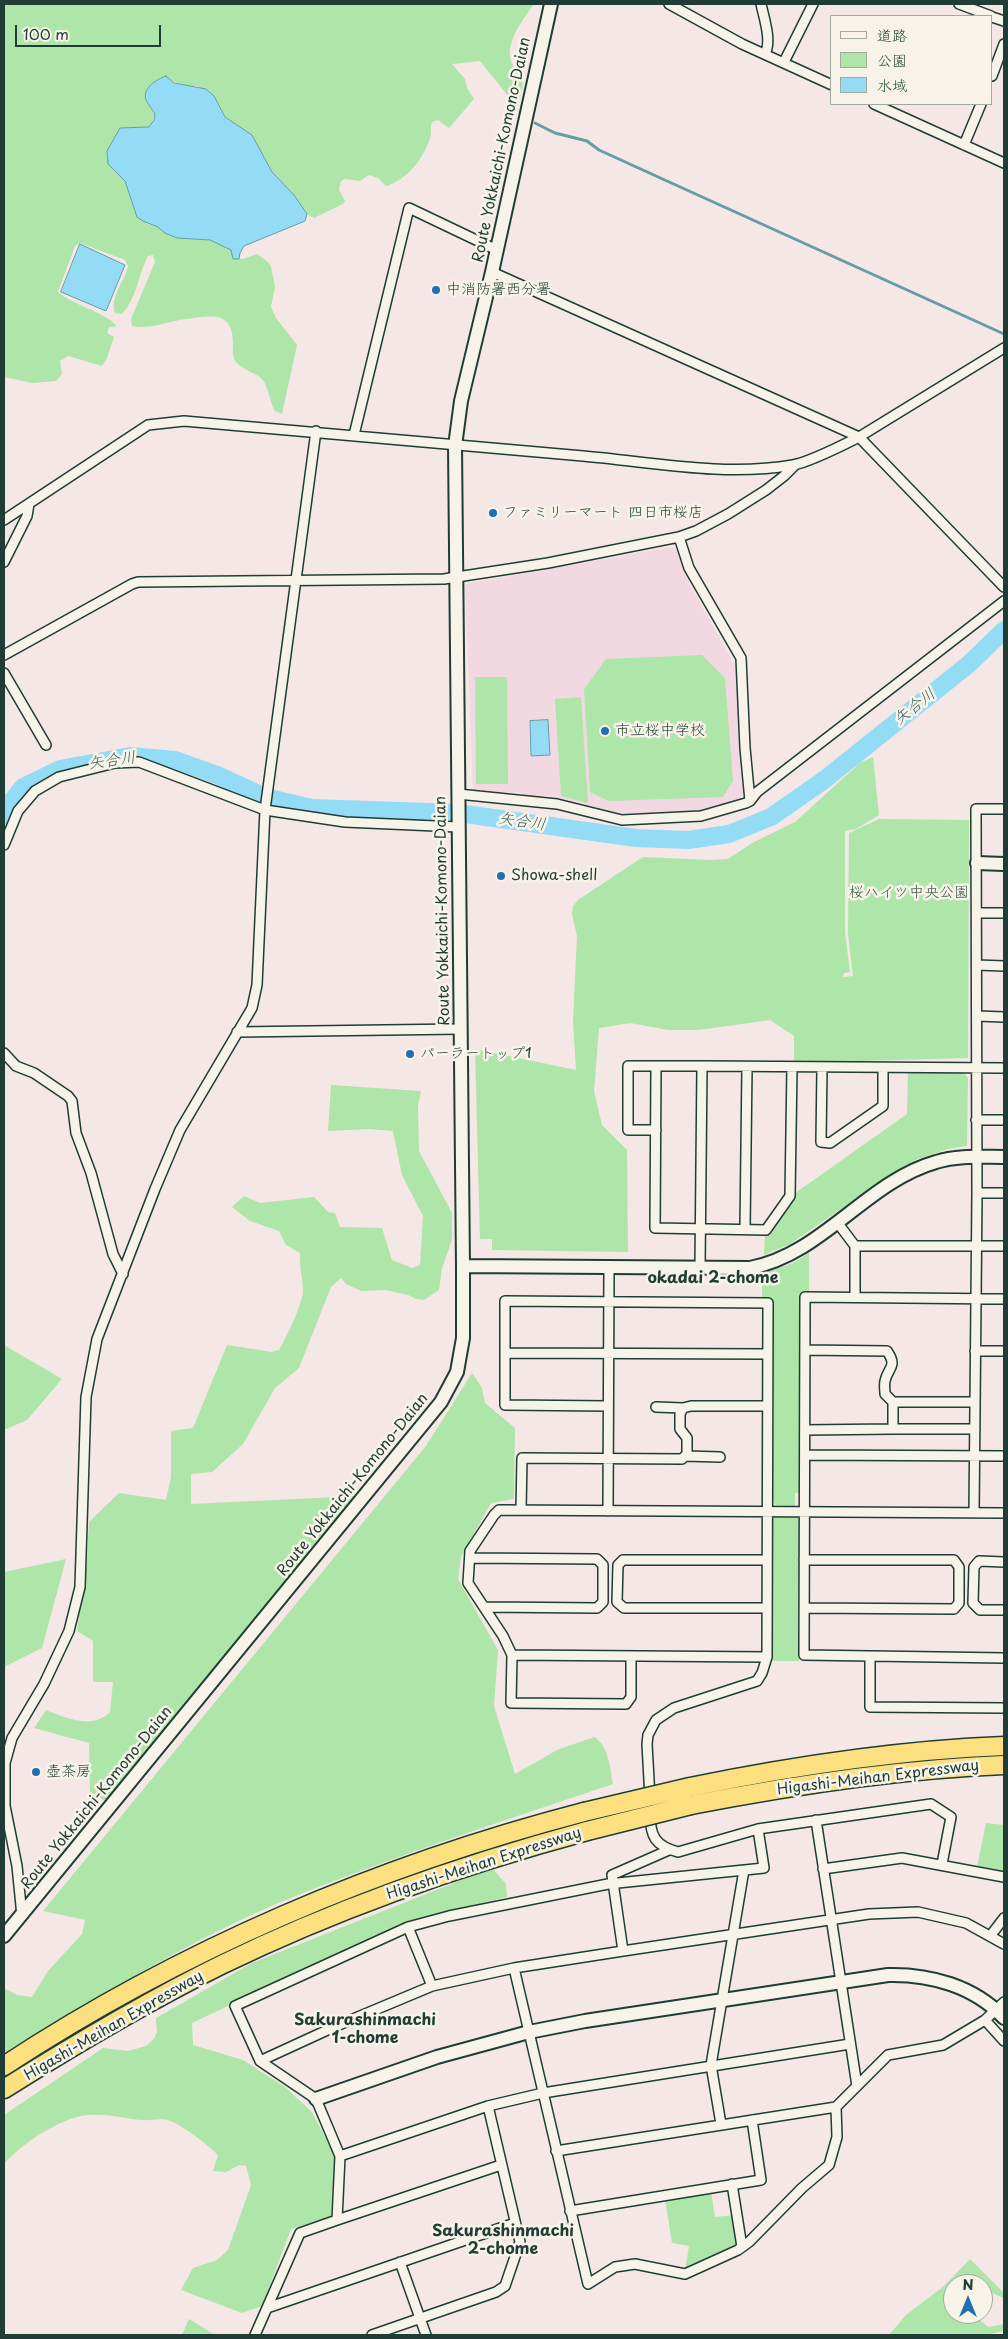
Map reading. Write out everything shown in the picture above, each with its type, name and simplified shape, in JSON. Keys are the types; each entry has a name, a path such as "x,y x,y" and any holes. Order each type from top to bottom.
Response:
{"highway":[{"name":"Higashi-Meihan Expressway","path":"4,2066 70,2025 146,1982 270,1922 405,1867 534,1825 738,1777 904,1753 1004,1746"},
{"name":"Higashi-Meihan Expressway","path":"4,2089 120,2019 220,1966 277,1940 411,1886 505,1855 587,1831 691,1805 741,1795 902,1773 1004,1765"}],"main road":[{"name":"Route Yokkaichi-Komono-Daian","path":"4,1936 442,1402 457,1372 463,1338 463,1266 454,446 461,401 497,250 551,4"},
{"path":"977,863 1004,864"},
{"path":"463,1266 750,1268 774,1261 796,1251 884,1189 922,1166 951,1158 1004,1157"},
{"name":"Route Yokkaichi-Komono-Daian","path":"4,1944 22,1916"},
{"path":"316,2099 437,2057 529,2032 888,1975 908,1974 954,1985 1002,2010"}],"street":[{"path":"669,4 684,7 742,44 830,84"},
{"path":"761,4 768,42 765,54"},
{"path":"784,62 813,4"},
{"path":"959,4 988,15"},
{"path":"993,73 1004,44"},
{"path":"876,105 1004,163"},
{"path":"964,145 981,105"},
{"path":"354,434 409,208 497,250"},
{"path":"492,272 859,437 1004,588"},
{"path":"4,520 148,425 160,422 354,434 454,446 732,470 794,465 837,449 859,437 1004,348"},
{"path":"22,1916 17,1866 4,1806 4,1763 12,1738 44,1684 69,1631 80,1587 86,1397 98,1339 180,1130 252,1008 257,985 265,810 316,432"},
{"path":"4,655 132,584 455,579 548,564 679,537 728,514 784,476 794,465"},
{"path":"4,562 27,516 29,504"},
{"path":"679,537 689,568 741,658 745,748 750,801"},
{"path":"458,797 557,804 622,820 702,816 750,801 757,792 1004,600"},
{"path":"4,673 46,745"},
{"path":"4,845 18,812 35,791 59,777 115,763 139,762 265,810 345,822 458,827"},
{"path":"974,1513 977,1193 976,809 1004,809"},
{"path":"977,913 1004,913"},
{"path":"977,966 1004,966"},
{"path":"977,1016 1004,1017"},
{"path":"237,1032 460,1029"},
{"path":"4,1053 16,1066 34,1073 68,1096 72,1101 76,1133 91,1173 113,1254 123,1274"},
{"path":"656,1130 628,1130 628,1066 1004,1068"},
{"path":"656,1066 655,1228 766,1230 790,1196 792,1067"},
{"path":"700,1267 702,1066"},
{"path":"745,1229 747,1067"},
{"path":"822,1068 821,1142 830,1143 882,1106 883,1068"},
{"path":"976,1120 1004,1120"},
{"path":"977,1193 1004,1193"},
{"path":"837,1222 855,1246 855,1297"},
{"path":"855,1246 1004,1246"},
{"path":"608,1511 609,1266"},
{"path":"1004,1299 805,1298 804,1512 804,1657 1004,1658"},
{"path":"608,1406 505,1405 505,1302 768,1303 767,1657 762,1673 757,1681 674,1708 661,1716 650,1729 647,1744 650,1827 656,1842 669,1850 678,1852 758,1829 931,1804 951,1817 942,1864"},
{"path":"805,1350 888,1350 892,1358 892,1367 885,1381 884,1394 893,1402 975,1402"},
{"path":"975,1351 1004,1351"},
{"path":"505,1353 768,1354"},
{"path":"893,1402 893,1429"},
{"path":"656,1408 767,1406"},
{"path":"683,1408 680,1414 680,1429 687,1438 685,1456"},
{"path":"805,1430 975,1429"},
{"path":"521,1510 522,1458 682,1459 685,1456 720,1457"},
{"path":"805,1456 1004,1456"},
{"path":"631,1656 631,1697 626,1704 511,1703 512,1655 504,1636 468,1583 470,1551 494,1514 499,1510 1004,1513"},
{"path":"470,1558 598,1559 604,1565 618,1565"},
{"path":"617,1602 618,1565 622,1560 766,1560"},
{"path":"804,1560 954,1560 959,1567 959,1603 954,1609 804,1608"},
{"path":"973,1603 974,1567 978,1562 1004,1562"},
{"path":"485,1607 597,1608 603,1602 604,1565"},
{"path":"959,1567 974,1567"},
{"path":"603,1602 617,1602 624,1608 766,1608"},
{"path":"959,1603 973,1603 980,1610 1004,1610"},
{"path":"512,1655 767,1657"},
{"path":"870,1657 870,1707 1004,1708"},
{"path":"816,1820 857,2086"},
{"path":"337,2220 340,2156 316,2099 260,2061 236,2006 408,1927 512,1902 614,1883 764,1868 758,1829"},
{"path":"623,1951 612,1876 669,1850"},
{"path":"823,1870 902,1858 1004,1876"},
{"path":"720,2124 711,2065 744,1870"},
{"path":"260,2061 334,2027 432,1986 514,1968 869,1914 918,1912 966,1923 1004,1944"},
{"path":"992,1936 1004,1918"},
{"path":"408,1927 432,1986"},
{"path":"514,1968 588,2284 614,2267 635,2264 685,2274 742,2247 802,2188 829,2165 837,2137 836,2107 888,2055 943,2045 1002,2010"},
{"path":"985,2020 1004,2041"},
{"path":"340,2156 488,2106 543,2093 850,2044"},
{"path":"372,2335 496,2292 505,2286 520,2242 488,2106"},
{"path":"556,2151 836,2107"},
{"path":"570,2211 761,2180 752,2120"},
{"path":"255,2335 300,2233 501,2164"},
{"path":"732,2184 742,2247"},
{"path":"267,2308 515,2223"},
{"path":"400,2262 426,2335"}],"shaded area":[{"name":"市立桜中学校","path":"671,547 677,549 686,577 737,670 743,794 739,799 697,811 630,815 544,795 540,799 517,792 473,792 465,584"}],"green space":[{"path":"4,4 534,4 514,36 510,50 512,63 522,80 517,107 480,61 452,64 465,79 467,88 474,99 449,128 438,120 432,122 430,138 424,153 408,173 394,183 386,186 378,178 369,175 360,181 345,179 341,181 339,190 345,201 343,204 314,218 307,214 294,195 272,172 252,135 225,117 214,96 197,86 189,86 161,78 147,89 146,100 155,114 150,127 120,128 107,151 111,168 125,181 129,193 148,224 158,227 177,238 210,240 232,250 233,259 243,259 257,254 268,262 271,267 275,286 271,307 276,318 297,345 282,414 275,411 262,379 239,365 235,360 232,332 224,320 203,317 152,326 132,326 131,319 155,262 153,255 148,256 127,308 122,314 115,313 114,301 128,266 125,260 80,243 75,246 58,292 72,301 103,315 116,325 109,327 107,333 114,337 107,358 102,366 68,356 60,361 62,374 56,381 32,383 4,377"},
{"path":"702,655 725,678 733,781 723,797 609,801 590,792 584,689 606,659"},
{"path":"475,677 507,677 508,784 476,784"},
{"path":"581,697 588,803 561,796 555,699"},
{"name":"桜ハイツ中央公園","path":"873,757 879,815 856,829 845,831 845,932 850,972 844,973 843,977 853,976 848,934 849,833 879,819 969,820 968,1058 794,1063 794,1036 770,1020 699,1030 668,1030 630,1023 599,1028 594,1091 602,1125 627,1150 628,1252 492,1250 492,1239 480,1239 475,1049 576,1070 573,1022 577,936 572,914 573,906 578,900 643,857 728,859 752,843 795,822 860,763"},
{"path":"908,1072 963,1072 968,1078 967,1146 948,1149 918,1159 890,1175 790,1244 764,1255 765,1234 794,1194 907,1114"},
{"path":"331,1085 421,1091 418,1105 419,1151 452,1213 452,1240 442,1268 439,1290 424,1300 385,1290 361,1291 346,1284 341,1278 331,1287 299,1368 275,1388 243,1444 212,1472 191,1474 191,1504 358,1496 107,1802 90,1792 89,1743 34,1728 46,1710 79,1721 95,1720 110,1712 113,1682 93,1682 93,1641 77,1631 87,1560 89,1522 119,1493 166,1500 171,1477 171,1431 193,1428 227,1345 272,1352 279,1350 286,1338 302,1297 300,1253 286,1245 279,1231 250,1221 232,1207 244,1196 260,1203 314,1197 328,1212 335,1213 340,1227 382,1228 392,1260 412,1268 420,1265 423,1216 402,1175 393,1131 369,1129 328,1131"},
{"path":"809,1253 809,1292 801,1293 800,1493 795,1493 795,1506 776,1505 770,1500 772,1300 762,1300 762,1274 793,1263"},
{"path":"4,1345 62,1379 27,1420 4,1430"},
{"path":"472,1373 482,1388 485,1403 515,1428 514,1499 491,1503 461,1557 458,1579 498,1650 494,1706 515,1774 557,1750 594,1737 606,1752 613,1784 452,1838 255,1913 182,1950 110,1990 4,2053 4,1988 17,1995 32,1997 48,1971 82,1934 85,1920 43,1911 426,1446"},
{"path":"774,1517 801,1517 799,1661 770,1661 771,1521"},
{"path":"66,1559 42,1648 6,1666 4,1673 4,1572"},
{"path":"986,1823 1004,1825 1004,1872 977,1867"},
{"path":"492,1868 506,1884 507,1897 405,1922 192,2023 193,2045 243,2060 285,2087 312,2112 335,2156 331,2216 291,2229 262,2306 242,2313 181,2290 193,2268 217,2260 228,2250 251,2185 246,2166 239,2165 226,2172 213,2171 218,2155 173,2122 165,2119 141,2120 96,2115 81,2116 50,2128 19,2149 4,2164 4,2115 103,2048 128,2051 146,2046 154,2039 157,2032 156,2018 252,1963"},
{"path":"711,2192 715,2217 735,2215 740,2244 685,2270 689,2246 672,2243 665,2199"},
{"path":"970,2259 985,2274 956,2274"},
{"path":"993,2282 1004,2293 1004,2298 993,2293"},
{"path":"943,2287 943,2324 985,2324 989,2327 1004,2324 1004,2331 985,2335 889,2335 906,2315"},
{"path":"189,2319 215,2335 182,2335"}],"water":[{"path":"166,76 174,83 206,89 214,96 225,117 252,135 272,172 294,195 307,214 305,221 244,246 239,259 233,259 231,250 210,240 177,238 137,217 125,181 108,164 107,151 120,128 149,127 154,120 155,114 146,100 146,92 155,82"},
{"path":"80,244 125,265 106,311 61,292"},
{"path":"548,720 550,755 531,756 530,721"}],"waterway":[{"path":"535,123 555,133 587,141 599,150 1004,334"},
{"name":"矢合川","path":"4,821 9,805 23,787 60,769 130,756 175,760 217,775 265,797 312,808 458,813 636,838 688,840 729,834 771,817 824,780 969,664 1004,630"}],"place":[{"name":"中消防署西分署","path":"436,290"},
{"name":"ファミリーマート 四日市桜店","path":"493,513"},
{"name":"市立桜中学校","path":"605,731"},
{"name":"Showa-shell","path":"501,876"},
{"name":"パーラートップ1","path":"410,1054"},
{"name":"壺茶房","path":"36,1772"}],"district":[{"name":"okadai 2-chome","path":"713,1279"},
{"name":"Sakurashinmachi 1-chome","path":"365,2030"},
{"name":"Sakurashinmachi 2-chome","path":"503,2241"}]}
